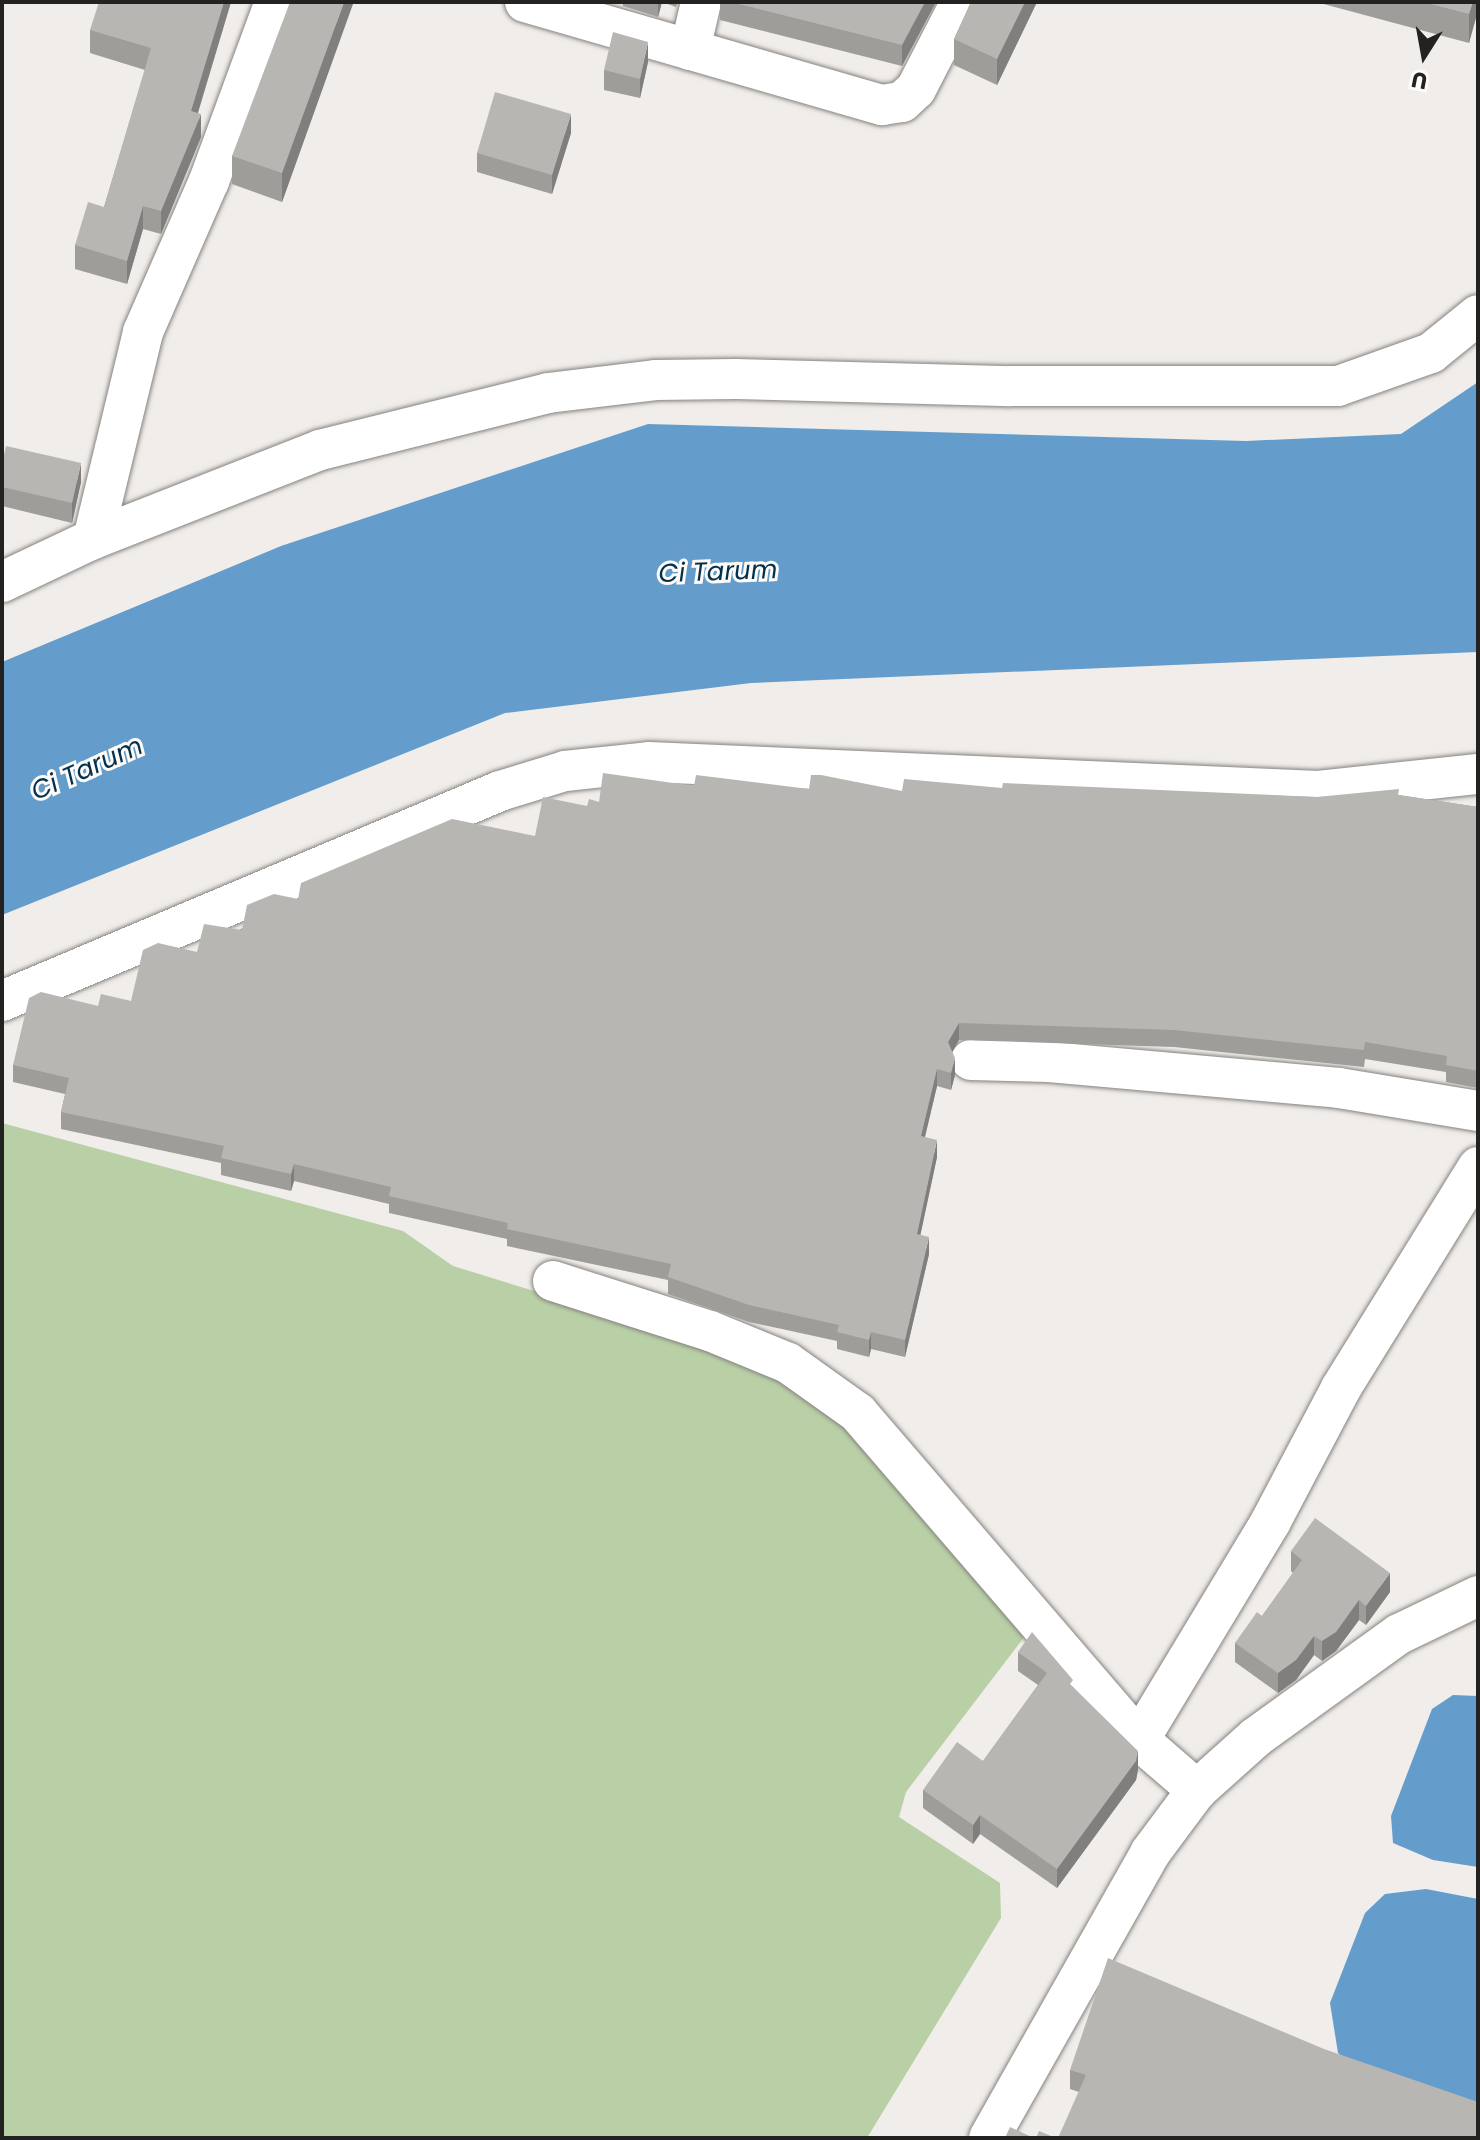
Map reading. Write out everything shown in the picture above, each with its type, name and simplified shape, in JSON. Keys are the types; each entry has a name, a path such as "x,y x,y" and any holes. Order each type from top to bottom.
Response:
{"street":[{"path":"93,539 143,332 209,181 275,2"},
{"path":"525,2 882,105 902,102 916,89 961,2"},
{"path":"690,50 701,2"},
{"path":"2,582 93,539 320,450 548,393 709,379 1026,387 1338,386 1388,372 1431,353 1478,315"},
{"path":"2,1001 500,791 565,771 649,762 1318,791 1478,774"},
{"path":"971,1060 1049,1062 1339,1088 1478,1111"},
{"path":"1144,1745 1271,1521 1341,1388 1478,1167"},
{"path":"553,1281 710,1331 788,1363 858,1413 1144,1745 1188,1782"},
{"path":"989,2138 1188,1782 1399,1634 1478,1596"}],"green space":[{"path":"2,1123 403,1231 453,1266 749,1357 815,1398 874,1451 1025,1636 906,1792 899,1817 1000,1883 1001,1918 867,2138 2,2138"}],"water":[{"name":"Ci Tarum","path":"1478,382 1478,652 751,683 505,713 2,915 2,662 281,546 648,424 1246,441 1401,434"},
{"path":"1453,1695 1478,1696 1478,1867 1433,1860 1393,1843 1391,1816 1432,1709"},
{"path":"1426,1889 1478,1899 1478,2119 1366,2078 1338,2053 1330,2003 1365,1913 1385,1894"}],"building":[{"path":"99,2 224,2 191,111 201,114 161,211 143,206 127,261 75,245 88,202 104,207 151,48 90,30"},
{"path":"290,2 344,2 282,173 232,156"},
{"path":"731,2 925,2 902,45"},
{"path":"971,2 1025,2 997,59 954,39"},
{"path":"1423,2 1473,2 1469,14"},
{"path":"613,32 648,42 640,79 604,70"},
{"path":"495,92 571,114 552,175 477,153"},
{"path":"6,446 81,463 72,503 2,487"},
{"path":"603,773 694,786 696,775 809,789 811,775 821,775 902,791 904,779 1002,788 1003,783 1317,797 1399,789 1398,795 1478,807 1478,1071 1446,1065 1447,1056 1365,1042 1364,1050 1174,1030 959,1023 948,1042 955,1058 951,1073 937,1069 921,1136 937,1140 917,1234 929,1237 905,1340 871,1332 869,1340 837,1332 839,1325 749,1305 668,1277 671,1264 507,1229 508,1223 389,1196 391,1187 294,1164 291,1174 221,1158 224,1146 61,1112 69,1078 13,1065 29,998 41,992 98,1006 101,994 131,1001 143,950 158,943 197,952 204,924 242,930 247,905 274,894 298,899 301,883 452,819 535,836 543,797 587,806 589,799 599,802"},
{"path":"1315,1518 1390,1573 1366,1606 1359,1600 1336,1632 1322,1641 1314,1636 1296,1660 1278,1673 1235,1643 1257,1612 1262,1616 1302,1560 1291,1551"},
{"path":"1032,1632 1073,1680 1070,1684 1138,1751 1136,1761 1057,1869 980,1815 973,1825 923,1790 957,1742 983,1761 1047,1673 1018,1652"},
{"path":"1108,1958 1324,2049 1478,2102 1478,2138 1058,2138 1086,2075 1070,2070"},
{"path":"1010,2127 1034,2138 1005,2138"},
{"path":"1039,2131 1056,2138 1036,2138"}]}
